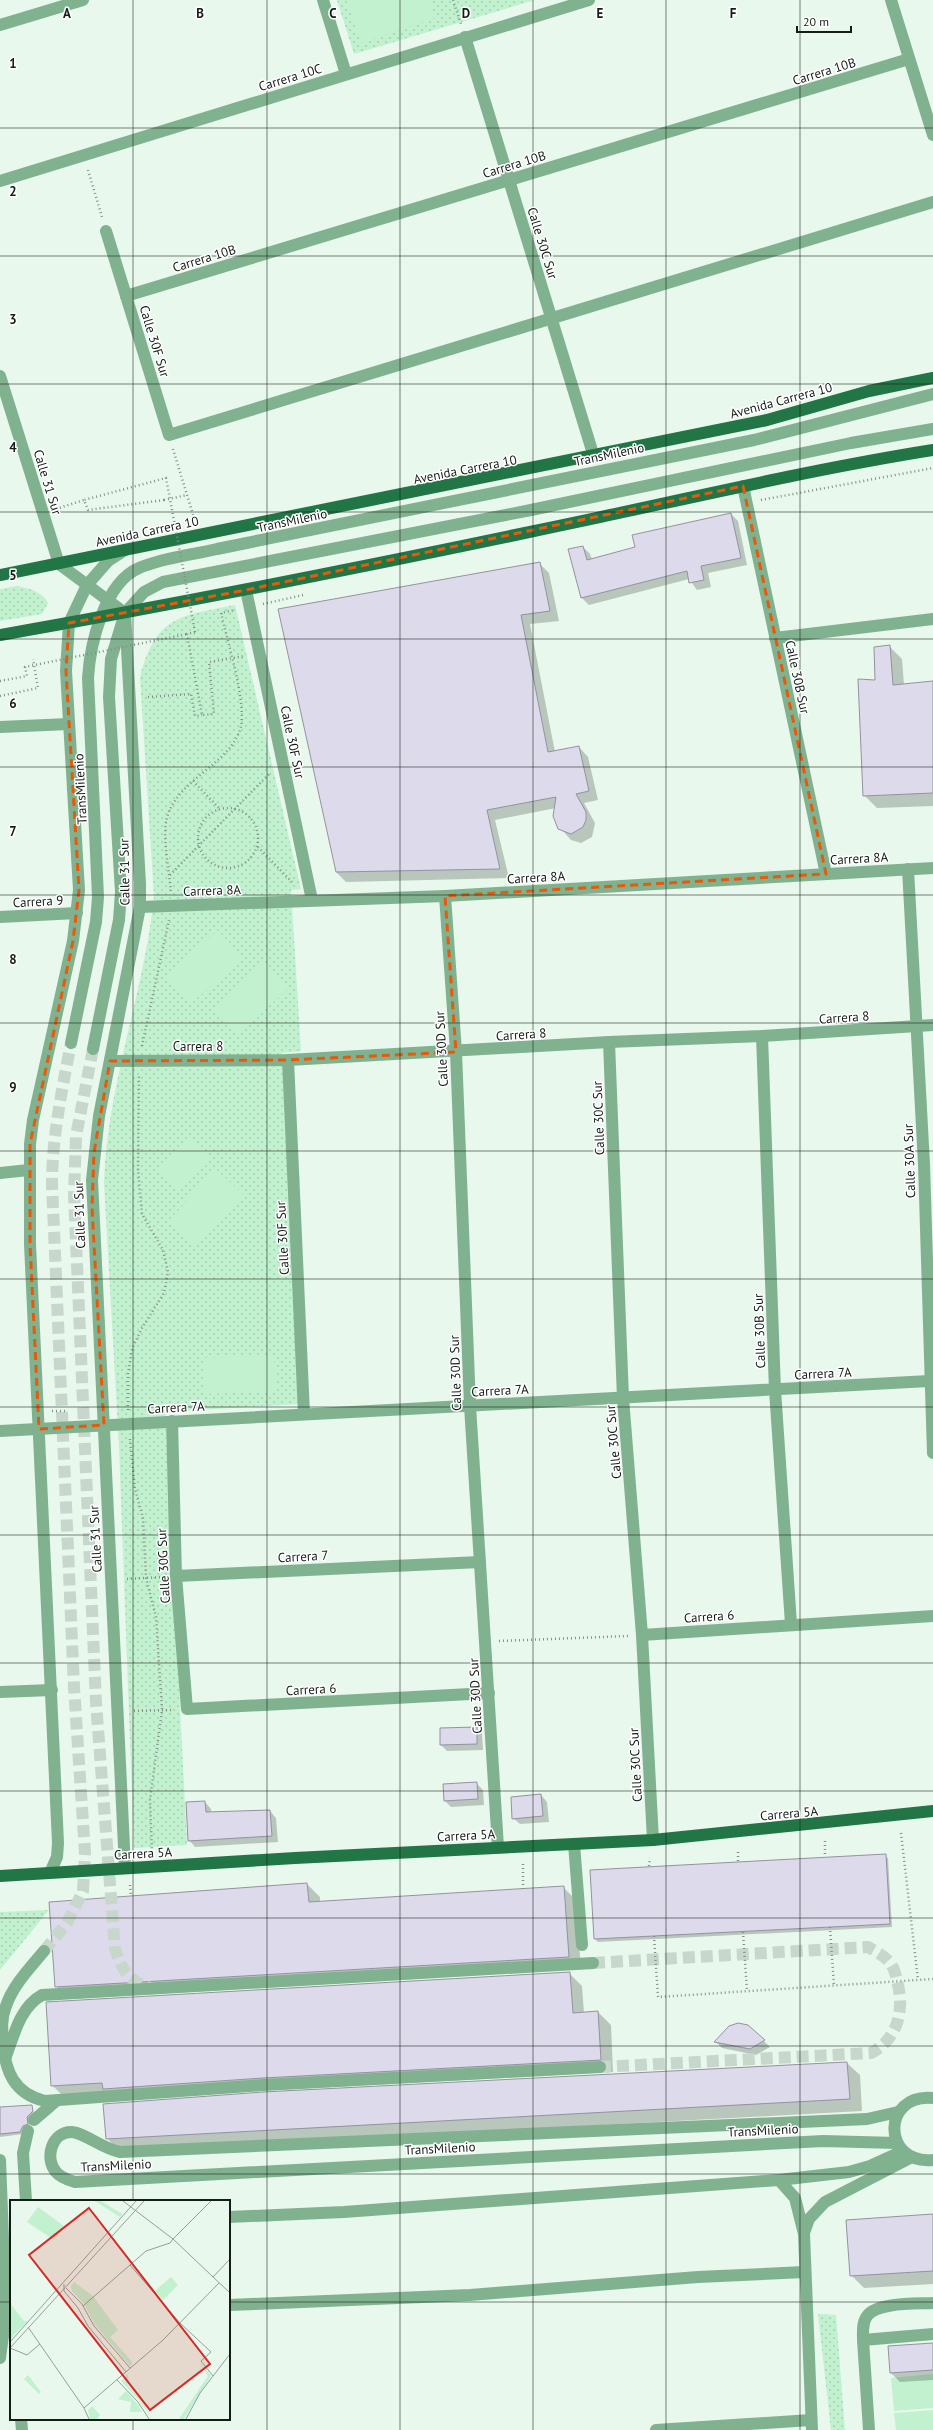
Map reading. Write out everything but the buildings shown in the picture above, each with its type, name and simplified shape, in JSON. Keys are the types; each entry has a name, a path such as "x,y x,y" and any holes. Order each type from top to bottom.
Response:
{"main road":[{"name":"Avenida Carrera 10","path":"0,575 594,457 767,420 869,391 933,378"},
{"path":"0,635 125,614 596,518 743,486 933,450"},
{"name":"Carrera 5A","path":"0,1876 498,1847 653,1840 933,1811"}],"street":[{"path":"0,25 83,0"},
{"path":"323,0 346,74"},
{"name":"Carrera 10C","path":"0,181 588,0"},
{"path":"891,0 933,135"},
{"name":"Calle 30C Sur","path":"465,37 594,457"},
{"name":"Carrera 10B","path":"126,296 909,59"},
{"path":"169,435 933,202"},
{"name":"Calle 30F Sur","path":"106,231 169,435"},
{"name":"Calle 31 Sur","path":"0,376 59,564"},
{"name":"TransMilenio","path":"71,1043 96,922 98,897 88,678 93,641 101,618 114,592 130,574 149,565 754,440 933,394"},
{"path":"93,1049 119,920 121,863 109,692 111,659 125,614 144,592 163,582 531,510 851,443 933,429"},
{"name":"Calle 30B Sur","path":"743,486 826,874"},
{"path":"50,1873 57,1856 58,1843 30,1244 30,1170 33,1120 73,941 77,913 79,865 66,671 69,623 87,585 108,562 125,550"},
{"path":"59,564 125,614"},
{"name":"Calle 30F Sur","path":"246,590 312,900"},
{"name":"Calle 31 Sur","path":"124,1868 92,1180 99,1116 140,907 125,614"},
{"path":"775,638 933,619"},
{"path":"0,727 69,724"},
{"name":"Carrera 8A","path":"140,907 445,896 933,868"},
{"name":"Calle 30A Sur","path":"908,869 916,1027 928,1164 930,1297 929,1381 933,1453"},
{"name":"Calle 30D Sur","path":"445,896 456,1052 470,1406 498,1847"},
{"name":"Carrera 9","path":"0,917 77,913"},
{"name":"Carrera 8","path":"110,1061 288,1060 456,1052 609,1042 762,1036 933,1025"},
{"name":"Calle 30B Sur","path":"762,1036 775,1390 791,1624"},
{"name":"Calle 30C Sur","path":"609,1042 623,1398 642,1635 653,1840"},
{"name":"Calle 30F Sur","path":"288,1060 304,1414"},
{"path":"0,1173 30,1170"},
{"name":"Carrera 7A","path":"0,1431 929,1381"},
{"name":"Calle 30G Sur","path":"172,1421 176,1576 187,1709"},
{"name":"Carrera 7","path":"176,1576 480,1562"},
{"name":"Carrera 6","path":"642,1635 791,1624 933,1616"},
{"path":"0,1692 52,1690"},
{"name":"Carrera 6","path":"187,1709 489,1693"},
{"path":"574,1844 582,1945"},
{"path":"44,1951 16,1986 5,2007 1,2025 4,2062 12,2081 30,2097 45,2102 271,2084 600,2067"},
{"path":"0,2075 24,2011 31,2001 42,1995 593,1962"},
{"name":"TransMilenio","path":"933,2098 912,2100 898,2112 867,2119 120,2152 109,2150 72,2132 62,2134 54,2142 50,2153 51,2163 56,2172 75,2182 823,2141 904,2151 925,2160 933,2160"},
{"path":"26,2200 24,2153 31,2126 56,2101"},
{"path":"898,2112 894,2123 904,2151"},
{"path":"230,2217 344,2212 779,2180 849,2172 870,2166 904,2151"},
{"path":"804,2234 808,2219 816,2209 904,2151"},
{"path":"0,2160 8,2228 8,2314 0,2358"},
{"path":"656,2430 811,2425 804,2272 804,2234 795,2198 779,2180"},
{"path":"230,2305 470,2295 698,2277 804,2272"},
{"path":"869,2430 862,2340 864,2322 871,2312 888,2306 933,2303"},
{"path":"862,2340 933,2334"},
{"path":"21,2420 22,2430"}],"path":[{"path":"453,0 465,37"},
{"path":"83,155 106,231"},
{"path":"169,435 199,535"},
{"path":"0,681 27,676 25,667 195,632 166,478 66,506"},
{"path":"84,500 88,510 164,500 187,495"},
{"path":"152,1853 150,1800 162,1710 156,1617 146,1578 143,1518 135,1489 128,1423 128,1374 132,1349 142,1328 164,1293 168,1272 162,1250 142,1214 138,1170 139,1060 172,906 166,823 169,812 178,796 235,741 241,725 240,703 221,613"},
{"path":"187,634 202,714"},
{"path":"148,697 191,694 195,716 202,714 214,714 209,662 249,655"},
{"path":"0,696 38,688 33,659"},
{"path":"170,876 274,770"},
{"path":"193,782 219,809"},
{"path":"236,808 246,813 253,820 258,830 257,847 251,858 243,865 233,868 224,868 214,865 206,859 199,846 198,831 202,822 208,814 219,809 236,808"},
{"path":"257,847 295,885"},
{"path":"127,1578 176,1576"},
{"path":"486,1642 642,1635"},
{"path":"134,1711 187,1709"},
{"path":"901,1833 918,1980"},
{"path":"825,1841 826,1857"},
{"path":"738,1852 738,1862"},
{"path":"650,1858 650,1866"},
{"path":"523,1864 523,1889"},
{"path":"130,1885 131,1896"},
{"path":"830,1927 834,1986"},
{"path":"743,1932 747,1991"},
{"path":"654,1936 658,1997 933,1980"}],"highlighted area":[{"path":"743,486 826,874 445,896 456,1052 288,1060 110,1061 94,1152 92,1208 104,1425 39,1429 30,1244 30,1144 73,941 79,890 66,671 69,623 246,590"}],"green space":[{"path":"337,0 535,0 354,54"},
{"path":"346,0 429,0 435,18 361,43"},
{"path":"16,586 30,589 38,593 48,603 42,614 0,621 0,589"},
{"path":"235,605 301,889 291,890 301,1051 282,1053 300,1404 165,1412 187,1845 134,1848 119,1446 104,1183 112,1110 149,933 154,897 140,677 146,657 154,642 162,630 172,622 199,612"},
{"path":"218,930 243,957 191,1004 167,977"},
{"path":"264,961 289,988 238,1035 213,1009"},
{"path":"188,1138 210,1161 178,1192 156,1170"},
{"path":"216,1169 243,1194 195,1244 169,1220"},
{"path":"274,1356 276,1392 205,1394 204,1358"},
{"path":"49,1910 0,1970 0,1912"},
{"path":"818,2314 836,2315 845,2430 831,2430"},
{"path":"933,2374 933,2408 894,2411 891,2378"},
{"path":"933,2410 933,2430 896,2430 894,2413"}],"tunnel":[{"path":"44,1951 67,1923 83,1891 85,1853 74,1687 52,1185 52,1167 56,1131 71,1043"},
{"path":"93,1049 76,1136 74,1195 96,1703 115,1949 127,1974 142,1985 150,1988"},
{"path":"593,1963 868,1947 885,1957 893,1968 900,2003 897,2023 893,2032 888,2040 871,2053 600,2067"}]}
